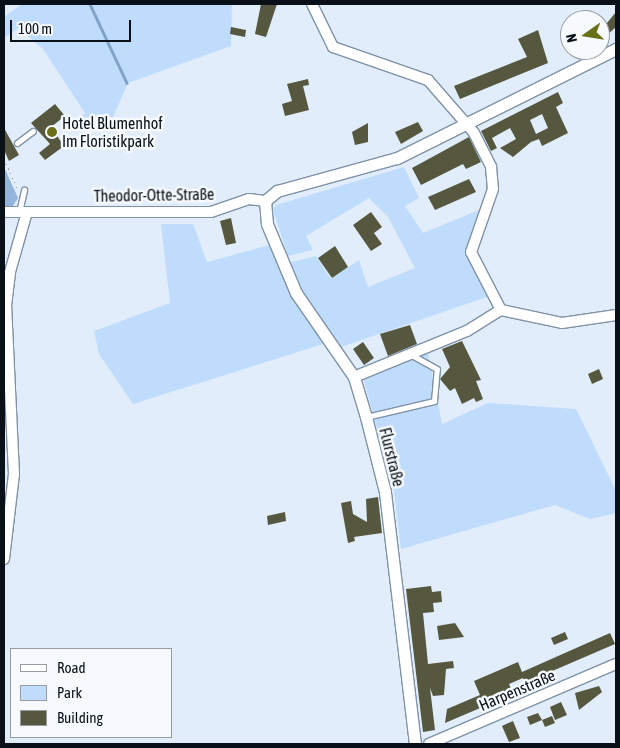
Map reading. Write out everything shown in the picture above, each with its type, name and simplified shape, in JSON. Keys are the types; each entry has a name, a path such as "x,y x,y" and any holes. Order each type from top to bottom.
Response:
{"street":[{"path":"312,4 332,47 428,80 467,124 493,179 471,252 501,310"},
{"name":"Theodor-Otte-Straße","path":"4,212 211,212 249,199 265,201 277,191 397,158 616,49"},
{"name":"Flurstraße","path":"265,201 267,224 298,298 354,378 366,417 384,492 415,744"},
{"path":"4,559 14,474 6,306 10,272 23,212"},
{"path":"354,378 467,331 501,310 562,322 616,315"},
{"name":"Harpenstraße","path":"429,744 616,664"}],"lane":[{"path":"17,143 34,131"},
{"path":"22,192 23,212"},
{"path":"366,417 434,401 436,367 411,355"}],"path":[{"path":"4,159 22,192"}],"green space":[{"path":"22,4 232,4 231,46 128,83 113,117 78,119 85,113 43,49 18,28 4,38 4,17"},
{"path":"404,167 419,198 405,206 423,233 484,208 469,242 471,262 490,296 341,347 336,340 133,404 99,354 94,331 170,303 161,224 193,224 207,262 270,245 280,265 316,256 331,279 359,260 368,287 415,268 388,217 369,198 306,236 313,250 288,256 273,210 276,205"},
{"path":"428,352 442,424 488,403 576,409 616,491 616,513 590,519 555,505 401,549 394,491 363,377"}],"shaded area":[{"path":"4,167 18,198 11,209 4,209"}],"building":[{"path":"261,4 277,4 266,37 255,34"},
{"path":"616,12 616,27 610,32 610,19"},
{"path":"231,27 246,30 245,37 230,34"},
{"path":"538,30 548,63 460,99 454,86 527,57 518,39"},
{"path":"308,79 309,85 303,86 309,110 285,116 282,104 292,101 287,84"},
{"path":"558,92 563,103 556,107 568,133 542,146 539,139 531,142 513,157 500,148 516,139 510,128 492,138 497,148 491,151 481,131","holes":["542,114 548,128 536,134 530,120"]},
{"path":"55,104 65,116 51,127 64,146 45,160 39,153 50,144 31,123"},
{"path":"418,122 423,131 401,144 395,132"},
{"path":"368,123 368,142 355,145 352,132"},
{"path":"4,128 19,155 9,161 4,150"},
{"path":"469,137 481,162 466,169 463,164 421,185 412,168"},
{"path":"469,179 476,192 435,210 428,197"},
{"path":"371,212 382,227 374,233 382,244 371,251 353,225"},
{"path":"231,218 236,243 226,245 220,221"},
{"path":"335,246 348,267 332,278 318,258"},
{"path":"410,325 417,344 388,356 380,334"},
{"path":"462,341 481,380 476,381 483,399 476,402 474,398 462,404 455,388 450,391 440,379 450,367 442,349"},
{"path":"363,342 374,358 364,365 353,349"},
{"path":"599,369 603,379 592,384 588,374"},
{"path":"378,497 382,533 354,537 355,541 348,543 341,503 351,501 353,514 367,522 366,499"},
{"path":"285,512 286,521 268,525 267,516"},
{"path":"431,586 432,592 441,591 442,602 433,603 434,612 423,613 428,664 453,661 454,668 446,669 444,695 433,696 430,688 435,730 423,732 406,589"},
{"path":"455,623 464,637 439,640 437,626"},
{"path":"565,632 568,639 554,645 551,638"},
{"path":"610,633 615,644 550,672 552,677 528,688 523,678 509,684 513,694 445,723 447,709 480,695 474,681 518,662 522,672"},
{"path":"599,686 602,692 579,710 575,693"},
{"path":"561,702 567,715 555,720 550,707"},
{"path":"538,713 542,720 530,725 527,717"},
{"path":"552,716 555,723 545,727 542,720"},
{"path":"513,721 520,738 509,742 502,726"}],"waterway":[{"path":"90,4 127,83"}],"place":[{"name":"Hotel Blumenhof Im Floristikpark","path":"52,132"}]}
